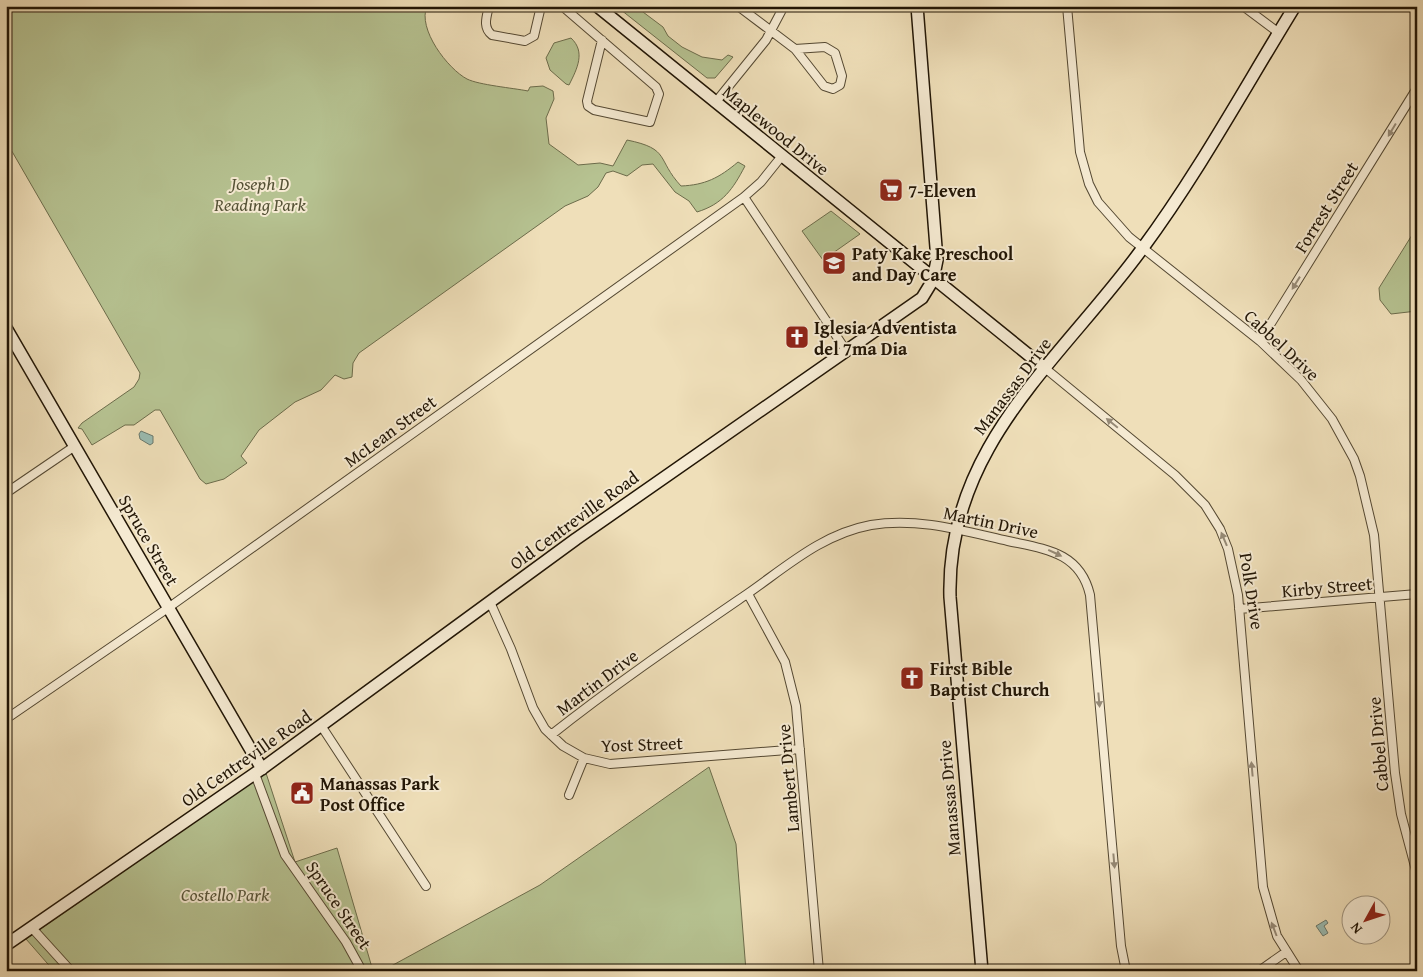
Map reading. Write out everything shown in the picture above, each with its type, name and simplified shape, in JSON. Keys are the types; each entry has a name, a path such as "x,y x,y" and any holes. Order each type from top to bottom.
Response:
{"main road":[{"name":"Maplewood Drive","path":"597,6 933,280"},
{"name":"Old Centreville Road","path":"6,945 258,772 576,539 914,305 928,290 937,267 917,6"},
{"name":"Manassas Drive","path":"982,971 950,597 952,553 966,494 986,451 1006,419 1143,249 1169,211 1295,6"},
{"name":"Polk Drive","path":"933,280 1046,369"},
{"name":"Spruce Street","path":"6,328 168,608 258,772"}],"street":[{"path":"489,6 486,25 488,32 525,42 534,36 541,6"},
{"path":"562,6 602,40 658,90 650,122 594,110 588,106 587,101 602,40"},
{"path":"738,6 795,49 824,86 833,89 840,85 842,76 837,56 830,48 795,49"},
{"path":"715,103 772,31 784,6"},
{"name":"Cabbel Drive","path":"1067,6 1080,152 1083,168 1092,190 1108,215 1143,249 1260,341 1314,395 1340,432 1354,459 1360,476 1374,536 1395,774 1401,814 1417,874"},
{"path":"1243,6 1279,33"},
{"name":"Forrest Street","path":"1260,341 1417,88"},
{"name":"McLean Street","path":"6,719 168,608 744,197 761,182 781,157"},
{"path":"744,197 847,352"},
{"name":"Polk Drive","path":"1046,369 1175,475 1205,505 1220,529 1228,549 1236,579 1261,874 1271,919 1286,952 1299,971"},
{"path":"6,493 75,446"},
{"name":"Martin Drive","path":"551,735 641,667 816,546 849,530 901,522 956,530 1051,551 1073,563 1086,583 1090,600 1121,946 1126,971"},
{"name":"Lambert Drive","path":"748,594 784,662 796,706 819,971"},
{"name":"Kirby Street","path":"1239,609 1417,594"},
{"name":"Yost Street","path":"490,602 511,649 533,708 551,735 563,746 584,758 610,764 800,749"},
{"path":"322,726 426,886"},
{"path":"569,795 584,758"},
{"name":"Spruce Street","path":"258,772 285,855 346,942 362,971"},
{"path":"32,928 71,971"},
{"path":"1258,971 1286,952"}],"green space":[{"name":"Joseph D Reading Park","path":"13,6 427,6 425,15 426,26 430,37 443,58 459,74 472,81 488,85 528,91 530,87 543,86 553,91 554,99 546,118 549,144 578,165 600,163 613,166 627,140 641,143 657,151 673,177 681,186 711,180 738,162 745,166 726,195 714,205 697,212 689,201 675,192 653,164 642,165 627,176 613,171 606,173 598,187 588,196 565,206 359,353 353,363 352,377 344,379 335,375 321,390 295,402 259,430 241,456 247,463 224,479 206,484 200,479 160,410 155,410 134,425 125,425 92,445 82,429 78,428 82,423 134,387 140,373 6,141 6,10"},
{"path":"616,6 635,6 663,27 668,36 682,47 702,57 722,60 728,55 733,57 715,78 707,78"},
{"path":"571,38 576,43 579,61 569,85 550,70 546,58 554,43"},
{"path":"831,211 860,234 823,260 802,231"},
{"path":"1417,227 1417,311 1391,314 1380,300 1379,288"},
{"path":"709,767 736,844 746,971 382,971 540,885"},
{"name":"Costello Park","path":"266,773 295,862 337,848 373,971 54,971 26,939"}],"water":[{"path":"141,431 153,436 153,443 150,445 140,439 139,434"},
{"path":"1326,920 1328,923 1324,926 1328,933 1323,936 1316,926"}],"place":[{"name":"7-Eleven","path":"891,190"},
{"name":"Paty Kake Preschool and Day Care","path":"834,263"},
{"name":"Iglesia Adventista del 7ma Dia","path":"797,337"},
{"name":"First Bible Baptist Church","path":"912,678"},
{"name":"Manassas Park Post Office","path":"302,793"}]}
